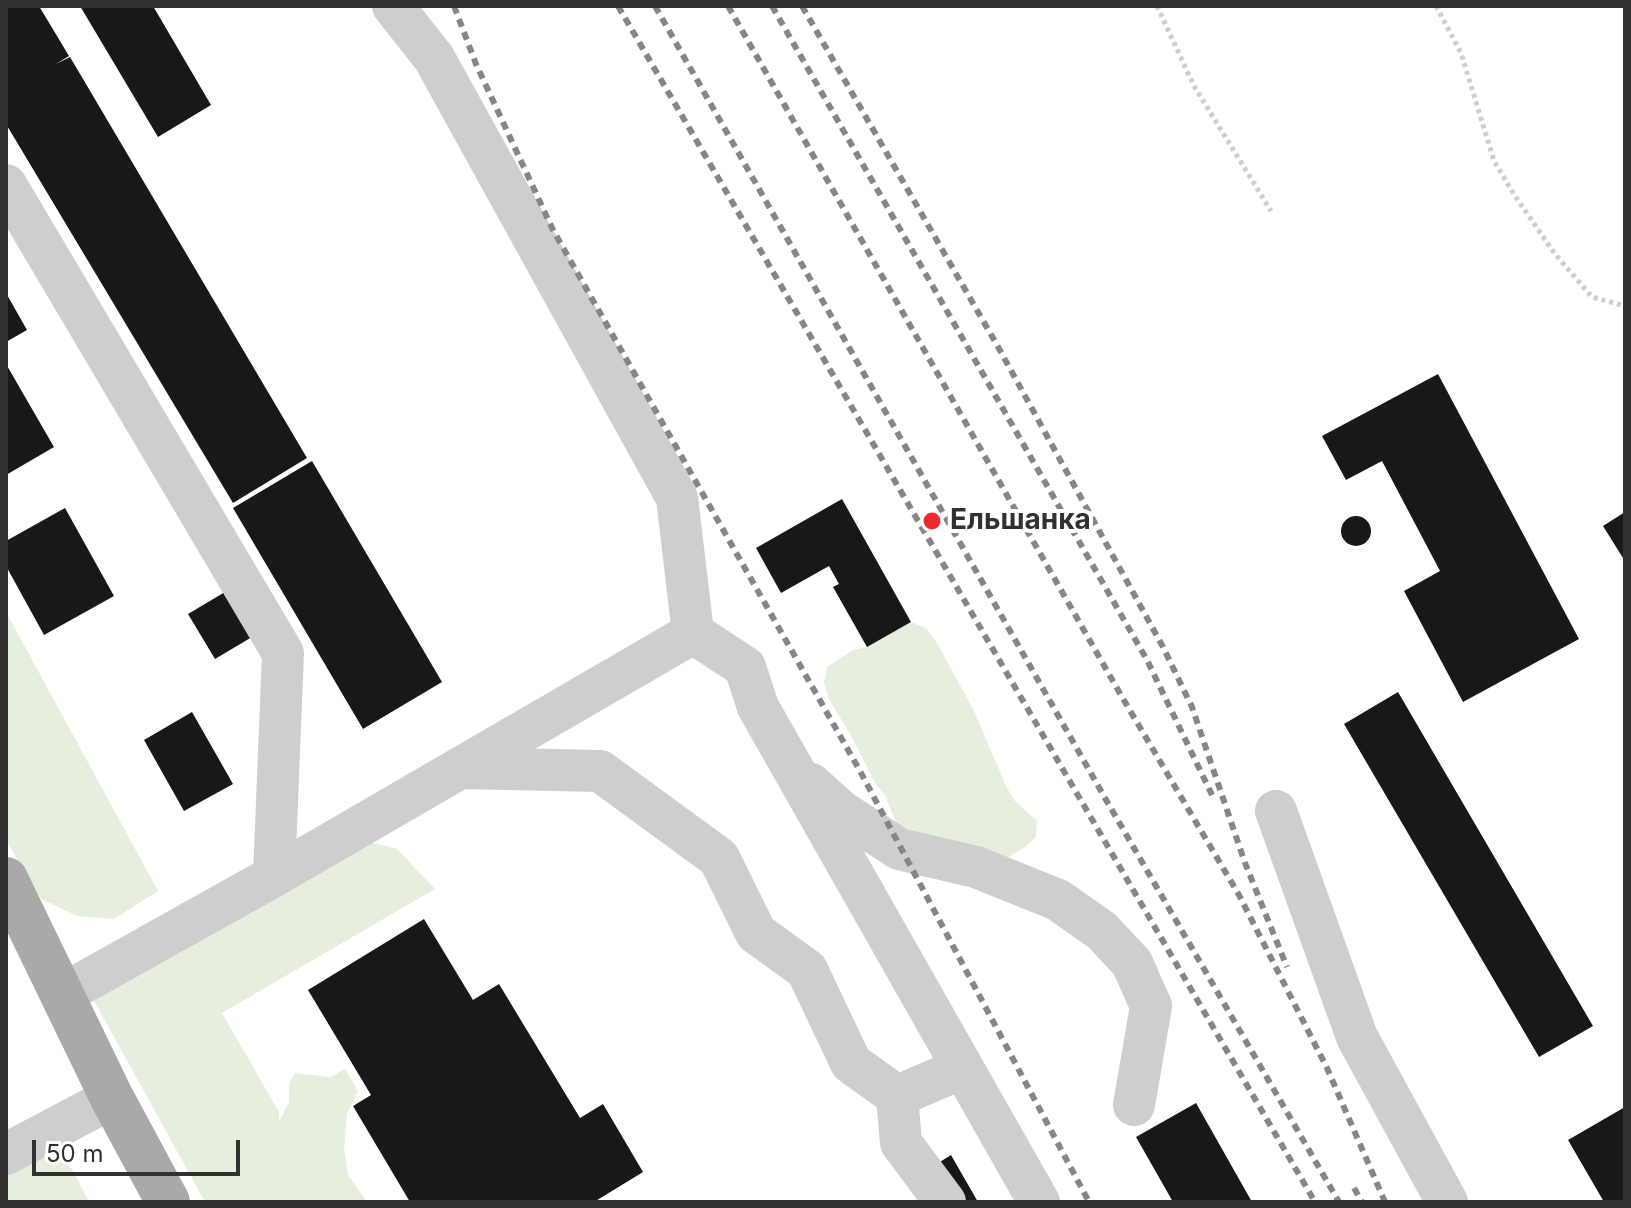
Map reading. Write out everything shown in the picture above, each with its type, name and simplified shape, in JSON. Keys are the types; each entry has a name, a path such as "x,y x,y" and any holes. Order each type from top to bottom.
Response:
{"main road":[{"path":"6,879 112,1098 168,1202"}],"street":[{"path":"393,6 434,58 677,498 693,633"},
{"path":"6,185 283,653 274,876"},
{"path":"63,994 274,876 693,633"},
{"path":"693,633 745,667 758,707 1039,1202"},
{"path":"460,768 600,771 719,858 756,933 807,970 851,1063 897,1096 901,1143 945,1202"},
{"path":"793,770 841,811 899,849 976,867 1058,900 1102,931 1132,963 1151,1006 1134,1105"},
{"path":"1276,811 1357,1037 1447,1202"},
{"path":"897,1096 963,1068"},
{"path":"6,1154 112,1098"}],"path":[{"path":"1157,6 1194,86 1271,211"},
{"path":"1436,6 1461,53 1494,161 1517,199 1555,254 1592,297 1625,306"}],"green space":[{"path":"6,612 158,891 114,919 77,916 41,899 6,840"},
{"path":"911,622 926,628 936,641 974,711 1006,786 1014,800 1037,821 1036,837 1024,848 996,864 897,825 885,796 829,699 824,683 827,667 853,650 867,647"},
{"path":"374,843 397,849 435,889 222,1013 279,1112 279,1122 289,1102 289,1084 295,1073 330,1077 345,1069 358,1091 347,1114 344,1148 348,1175 367,1202 205,1202 92,997 344,848"},
{"path":"56,1158 72,1169 89,1202 6,1202 6,1170 33,1159"}],"building":[{"path":"6,6 39,6 69,56 56,64 70,57 307,458 233,503 6,124"},
{"path":"80,6 153,6 211,105 158,137"},
{"path":"6,293 27,330 6,342"},
{"path":"6,364 54,447 6,475"},
{"path":"1438,374 1579,639 1463,702 1404,591 1440,571 1382,461 1346,480 1322,436"},
{"path":"312,461 442,682 363,729 233,508"},
{"path":"842,499 911,622 867,647 833,587 839,584 829,566 781,593 756,548"},
{"path":"65,508 114,596 44,635 6,566 6,541"},
{"path":"1625,512 1625,557 1623,558 1603,526"},
{"path":"1356,516 1367,520 1371,531 1367,542 1356,546 1345,542 1341,531 1345,520"},
{"path":"225,592 252,637 215,659 188,614"},
{"path":"1398,692 1593,1026 1539,1057 1344,724"},
{"path":"192,712 233,784 184,811 144,740"},
{"path":"424,919 473,1000 499,984 580,1118 603,1104 643,1172 594,1202 410,1202 353,1106 371,1095 308,990"},
{"path":"1196,1103 1252,1202 1173,1202 1136,1137"},
{"path":"1625,1107 1625,1202 1604,1202 1568,1140"},
{"path":"951,1155 978,1202 957,1202 935,1165"}],"railway":[{"path":"454,6 476,64 553,230 860,771 1089,1202"},
{"path":"618,6 1315,1202"},
{"path":"655,6 1105,798 1339,1202"},
{"path":"728,6 1122,697 1239,895 1327,1068 1385,1202"},
{"path":"772,6 1147,660 1212,795"},
{"path":"802,6 997,345 1163,647 1192,707 1245,863 1287,967"},
{"path":"1354,1188 1362,1202"}],"place":[{"name":"Ельшанка","path":"932,521"}]}
